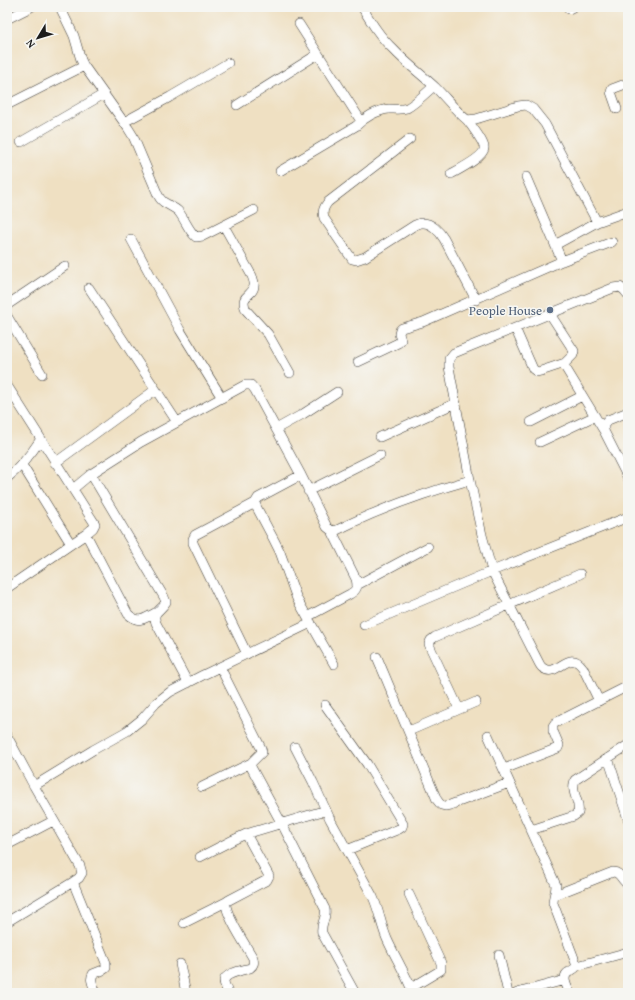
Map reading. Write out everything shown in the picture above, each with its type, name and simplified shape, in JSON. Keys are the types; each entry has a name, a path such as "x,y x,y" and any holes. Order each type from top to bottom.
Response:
{"street":[{"path":"7,19 31,7"},
{"path":"60,7 74,36 84,66 133,136 158,195 162,201 173,206 177,210 191,233 196,237 203,236 254,210"},
{"path":"362,7 389,46 434,86 467,120 482,141 484,151 478,158 451,174"},
{"path":"299,24 361,121"},
{"path":"237,105 318,54"},
{"path":"124,122 176,94 228,63"},
{"path":"7,105 84,66"},
{"path":"617,109 611,92 612,89 628,83"},
{"path":"280,171 356,126 361,121 382,110 399,110 408,107 434,86"},
{"path":"21,142 104,94"},
{"path":"467,120 476,119 518,106 526,105 533,109 545,124 597,222"},
{"path":"410,139 328,202 322,212 324,218 352,259 356,260 365,257 422,222 429,224 440,233 444,239 476,300"},
{"path":"526,176 562,261"},
{"path":"555,245 597,222 628,211"},
{"path":"224,226 254,282 252,291 244,298 243,302 246,310 268,334 290,373"},
{"path":"131,239 180,330 222,398"},
{"path":"358,362 398,343 401,340 399,334 402,328 423,322 562,261 612,242"},
{"path":"7,305 65,266"},
{"path":"599,701 583,668 576,660 570,661 554,669 548,670 543,668 539,663 492,571 482,535 470,480 449,367 449,359 454,353 613,288 620,287 628,296"},
{"path":"89,288 177,422"},
{"path":"515,328 533,369 536,372 565,363 574,355 574,351 550,314"},
{"path":"7,316 42,374"},
{"path":"565,363 565,368 604,431 627,472"},
{"path":"34,786 127,731 142,719 161,698 309,620 355,591 357,585 356,579 332,531 327,527 301,475 251,385 245,385 141,442 91,474 73,488"},
{"path":"7,588 86,534 94,528 95,524 8,388"},
{"path":"55,463 155,390"},
{"path":"276,429 337,392"},
{"path":"531,422 582,396"},
{"path":"380,437 456,403"},
{"path":"604,431 604,425 608,420 628,412"},
{"path":"540,442 595,416"},
{"path":"7,478 22,465 41,439"},
{"path":"308,490 380,455"},
{"path":"22,465 70,544"},
{"path":"86,534 128,614 134,619 140,620 155,613 164,606 166,602 164,596 91,474"},
{"path":"247,654 193,543 193,539 195,535 255,503 258,498 301,475"},
{"path":"332,531 338,530 422,494 470,480"},
{"path":"255,503 274,540 297,599 334,664"},
{"path":"364,625 492,571 628,517"},
{"path":"357,585 428,547"},
{"path":"459,709 431,649 429,644 431,640 509,604 580,574"},
{"path":"155,613 154,618 156,624 188,683"},
{"path":"377,657 437,800 441,805 450,805 509,783"},
{"path":"202,787 251,763 262,752 220,667"},
{"path":"504,769 558,748 559,746 552,726 555,723 628,686"},
{"path":"409,731 476,702"},
{"path":"325,705 366,764 403,824 399,829 347,850"},
{"path":"488,735 554,879 556,891 553,898 553,903 577,966"},
{"path":"7,736 53,821 80,866 82,873 79,878 73,882 10,920"},
{"path":"531,830 574,816 578,813 579,809 573,790 575,780 628,745"},
{"path":"295,747 326,810 373,897 386,938 412,991 441,970 441,963 409,894"},
{"path":"608,758 628,819"},
{"path":"251,763 253,772 282,824 325,909 326,914 321,927 322,933 355,993"},
{"path":"200,857 246,834 326,810"},
{"path":"7,845 53,821"},
{"path":"184,923 267,880 269,876 246,834"},
{"path":"555,895 613,872 619,873 624,882 628,884"},
{"path":"73,882 106,963 106,968 90,977 96,993"},
{"path":"226,902 225,906 229,916 254,962 253,966 250,968 226,976 224,985 228,993"},
{"path":"570,993 564,976 566,973 575,969 577,966 628,952"},
{"path":"499,955 508,993"},
{"path":"180,964 186,993"},
{"path":"517,993 565,980"}],"place":[{"name":"People House","path":"550,310"}]}
